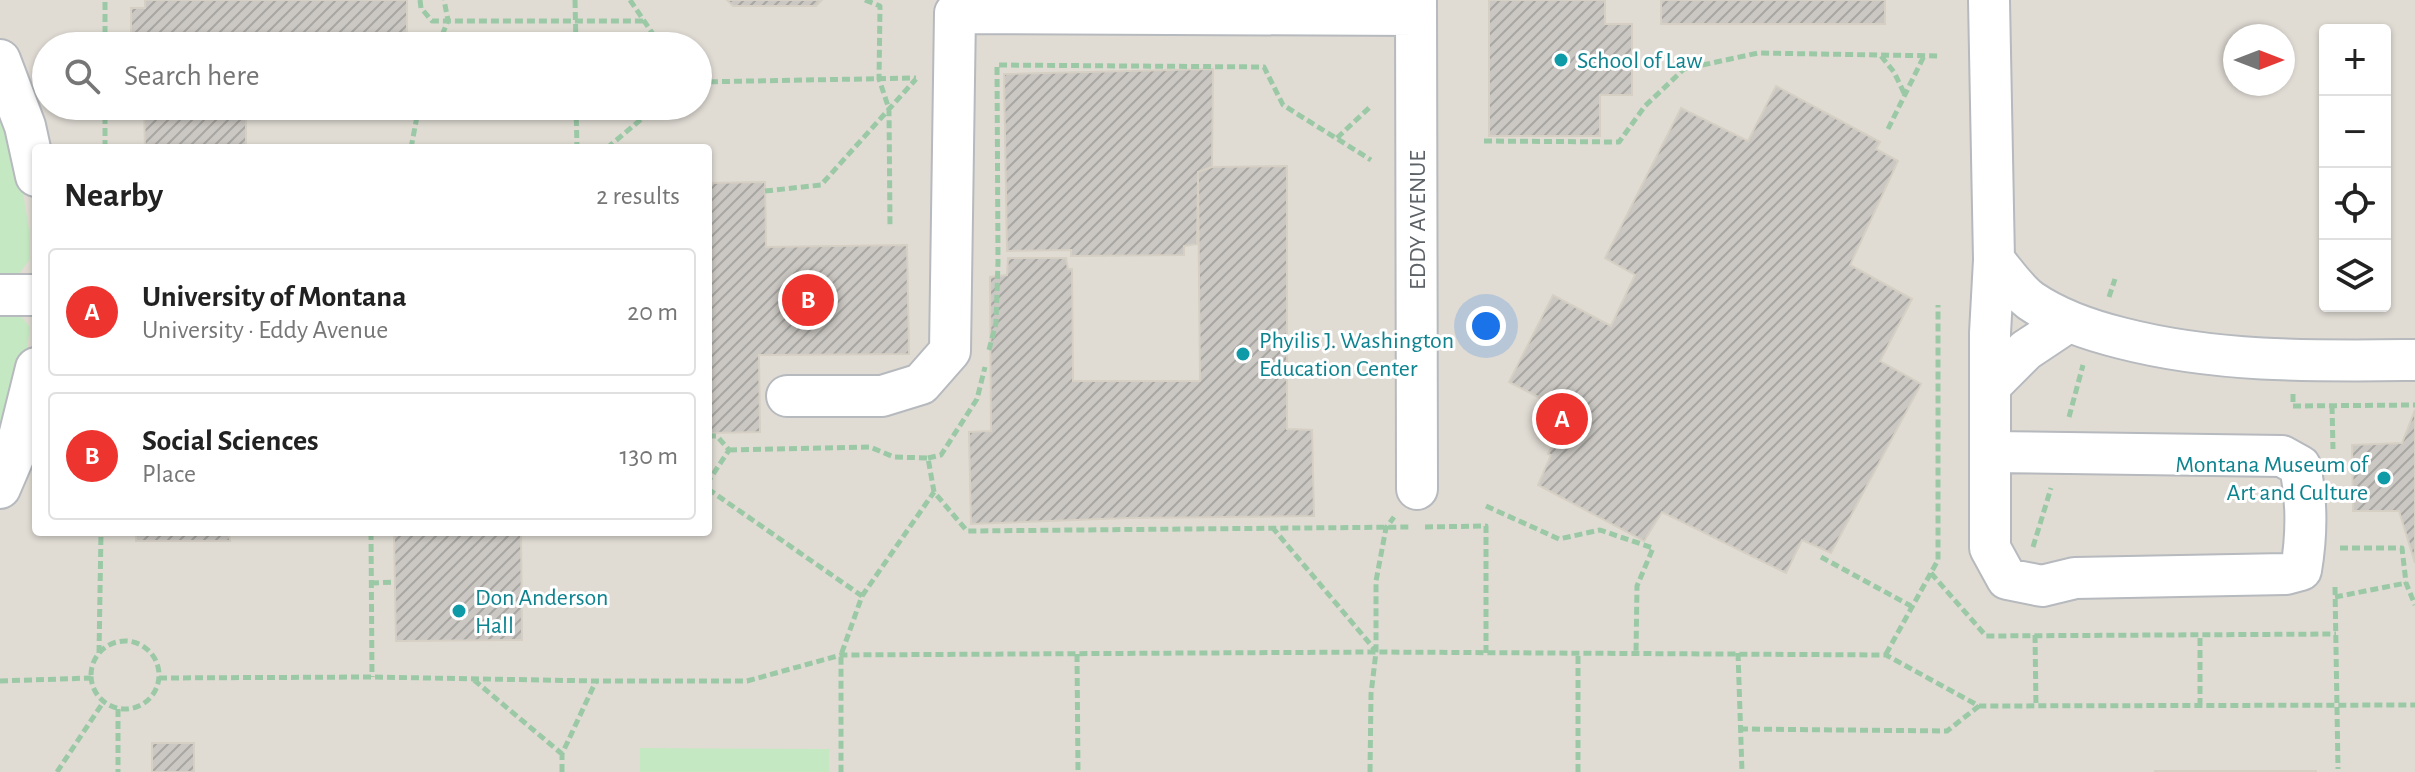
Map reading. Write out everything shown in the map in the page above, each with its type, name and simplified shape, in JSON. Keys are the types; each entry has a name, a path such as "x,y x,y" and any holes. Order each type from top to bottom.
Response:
{"street":[{"path":"1989,0 1994,260 1990,386 1990,452 1990,548 2007,579 2042,586 2075,578 2286,574 2301,570 2305,546 2305,490 2300,466 2282,456 1990,452"},
{"path":"787,396 882,396 921,384 950,351 955,13 1416,7"},
{"name":"EDDY AVENUE","path":"1416,7 1417,489"},
{"path":"0,60 25,126 32,158"},
{"path":"1994,260 2028,299 2077,339"},
{"path":"0,295 32,295"},
{"path":"1990,386 2026,350 2077,339 2224,357 2415,360"},
{"path":"0,488 15,453 32,384"}],"path":[{"path":"105,0 105,32"},
{"path":"420,0 421,8 432,21 644,21"},
{"path":"443,32 448,20 444,0"},
{"path":"575,0 576,32"},
{"path":"630,0 651,32"},
{"path":"865,0 880,6 879,79 889,109 890,226"},
{"path":"1484,141 1619,142 1645,106 1684,69 1758,53 1941,56"},
{"path":"1880,55 1894,72 1905,95"},
{"path":"1888,129 1924,56"},
{"path":"997,65 1264,67 1283,105 1371,160"},
{"path":"712,82 916,78 821,185 765,191"},
{"path":"1337,139 1371,106"},
{"path":"105,120 105,144"},
{"path":"412,144 416,120"},
{"path":"576,120 577,144"},
{"path":"612,144 640,120"},
{"path":"1886,655 1938,560 1938,305"},
{"path":"2068,421 2077,339"},
{"path":"2293,406 2415,405"},
{"path":"712,436 717,436 729,450"},
{"path":"729,450 870,447 894,457 928,458 934,492 967,531 1486,526 1486,653"},
{"path":"712,476 729,450"},
{"path":"2033,548 2053,482"},
{"path":"1370,772 1376,581 1386,528 1417,489"},
{"path":"712,492 862,596"},
{"path":"841,772 841,655 862,596 934,492"},
{"path":"1486,506 1559,539 1600,530 1653,548 1637,586 1636,653"},
{"path":"1272,527 1376,652"},
{"path":"99,653 101,536"},
{"path":"371,536 372,677"},
{"path":"2335,548 2402,548 2406,583 2415,605"},
{"path":"1821,557 1911,606"},
{"path":"1931,573 1986,636 2336,634"},
{"path":"371,583 395,582"},
{"path":"2335,597 2406,583"},
{"path":"2006,635 2011,625"},
{"path":"2200,634 2200,706"},
{"path":"2035,635 2036,707"},
{"path":"113,643 136,643 154,657 159,678 150,699 131,709 118,709 104,701 94,689 91,667 99,653 113,643"},
{"path":"1578,653 1578,772"},
{"path":"1738,653 1742,772"},
{"path":"159,678 747,681 841,655 1738,653 1886,655 1979,706 2415,705"},
{"path":"1077,654 1078,772"},
{"path":"0,681 91,678"},
{"path":"474,680 562,754"},
{"path":"562,772 562,754 596,681"},
{"path":"57,772 104,701"},
{"path":"1740,729 1947,731 1979,706"},
{"path":"118,709 118,772"}],"shaded area":[{"path":"0,0 2415,0 2415,772 0,772"}],"green space":[{"path":"0,95 13,130 30,236 30,259 12,283 12,306 30,327 25,365 0,461"},
{"path":"640,748 829,749 829,772 640,772"}],"building":[{"path":"145,0 407,0 407,32 131,32 131,8 145,8"},
{"path":"727,0 822,0 816,6 733,6"},
{"name":"School of Law","path":"1489,0 1605,0 1605,24 1632,24 1632,95 1600,95 1600,136 1489,136"},
{"name":"School of Law","path":"1661,0 1885,0 1885,24 1661,24"},
{"path":"1213,69 1212,167 1198,172 1197,244 1184,246 1184,255 1071,256 1071,250 1007,251 1004,74"},
{"path":"1776,86 1880,142 1876,149 1898,161 1850,265 1912,299 1880,361 1921,384 1831,553 1802,540 1786,573 1662,512 1644,541 1538,485 1551,455 1548,454 1569,413 1509,382 1553,295 1611,326 1635,275 1605,258 1681,108 1748,141"},
{"path":"144,120 246,120 246,144 145,144"},
{"name":"Phyilis J. Washington Education Center","path":"1287,166 1287,429 1312,430 1314,516 971,524 969,432 991,431 990,277 1007,275 1008,258 1066,258 1068,269 1072,269 1073,381 1200,381 1198,172 1212,167"},
{"path":"765,182 766,247 907,245 909,354 759,355 760,432 712,433 712,183"},
{"name":"Montana Museum of Art and Culture","path":"2415,410 2415,563 2399,511 2353,511 2352,445 2402,443"},
{"path":"136,536 229,536 230,541 136,541"},
{"name":"Don Anderson Hall","path":"394,536 521,536 522,640 396,641"},
{"path":"152,743 194,743 194,772 152,772"},
{"path":"2316,771 2316,772 2155,772"}],"place":[{"name":"School of Law","path":"1561,60"},
{"name":"Social Sciences","path":"808,300"},
{"name":"Phyilis J. Washington Education Center","path":"1243,354"},
{"name":"University of Montana","path":"1562,419"},
{"name":"Montana Museum of Art and Culture","path":"2384,478"},
{"name":"Don Anderson Hall","path":"459,611"}]}
